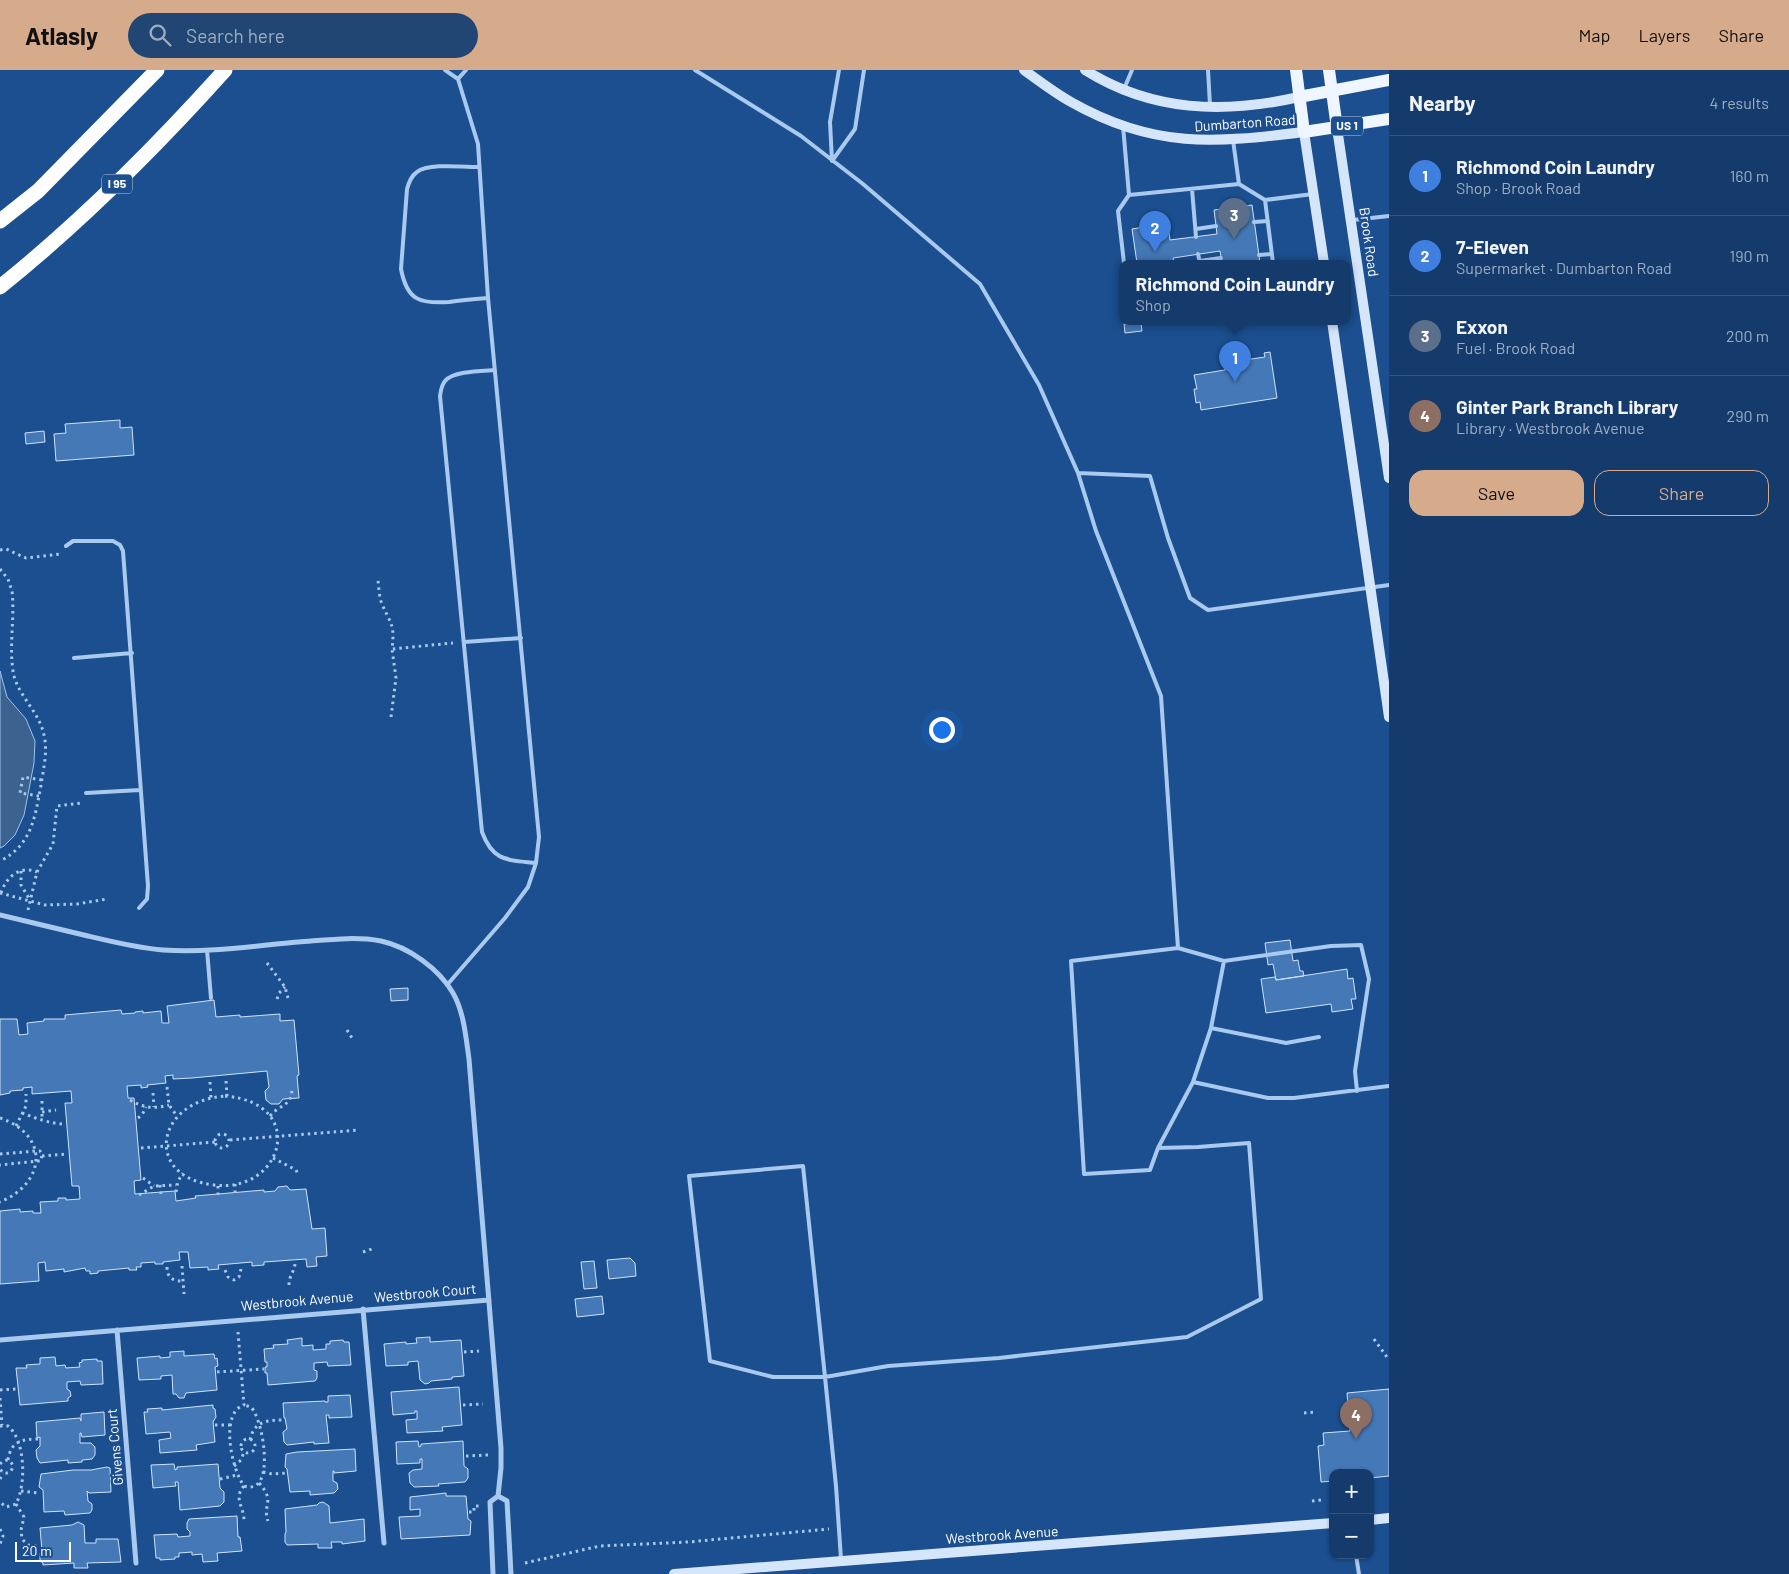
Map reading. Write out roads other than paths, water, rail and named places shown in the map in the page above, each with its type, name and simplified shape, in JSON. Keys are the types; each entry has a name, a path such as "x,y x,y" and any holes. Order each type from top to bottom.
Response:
{"highway":[{"path":"0,221 38,191 157,70"},
{"name":"I 95","path":"0,287 48,248 93,207 160,142 225,70"}],"main road":[{"name":"Dumbarton Road","path":"1024,70 1070,101 1122,126 1152,134 1187,140 1207,141 1304,132"},
{"name":"Dumbarton Road","path":"1086,70 1124,90 1171,104 1210,107 1261,104 1299,97"},
{"path":"1296,70 1324,260"},
{"name":"Brook Road","path":"1329,70 1351,220 1385,422 1389,478"},
{"path":"1299,97 1389,80"},
{"name":"US 1","path":"1304,132 1389,119"},
{"path":"1333,325 1389,717"},
{"path":"1374,1520 1389,1518"},
{"name":"Westbrook Avenue","path":"674,1574 1329,1523"}],"street":[{"path":"0,915 134,946 162,950 207,950 328,939 353,938 374,940 390,944 408,952 428,966 454,994 460,1012 469,1059 502,1458 498,1496 490,1502 493,1574"},
{"name":"Westbrook Court","path":"363,1310 489,1300"},
{"name":"Westbrook Avenue","path":"0,1340 363,1310 384,1543"},
{"name":"Givens Court","path":"117,1330 136,1563"},
{"path":"498,1496 507,1501 507,1531 511,1574"}],"lane":[{"path":"444,70 458,79 478,144 488,298 539,822 536,864 528,887 519,901 447,985"},
{"path":"458,79 466,70"},
{"path":"695,70 801,136 863,184 980,284 1039,385 1078,473 1096,531 1161,696 1178,948"},
{"path":"832,161 830,122 839,70"},
{"path":"832,161 855,129 864,70"},
{"path":"1124,90 1132,70"},
{"path":"1208,70 1210,107"},
{"path":"1122,126 1129,195 1118,211 1124,260"},
{"path":"1233,140 1239,184"},
{"path":"479,167 424,168 415,172 407,189 402,269 403,280 410,293 418,300 430,303 488,298"},
{"path":"1129,195 1239,184 1265,200 1314,194"},
{"path":"1192,189 1196,237"},
{"path":"1265,200 1273,260"},
{"path":"1351,220 1389,216"},
{"path":"1254,222 1268,221"},
{"path":"1196,228 1216,226"},
{"path":"1198,254 1200,260"},
{"path":"1259,255 1272,254"},
{"path":"1210,260 1221,258"},
{"path":"495,370 454,374 442,386 440,396 482,832 486,843 493,853 505,860 536,864"},
{"path":"1078,473 1150,476 1168,538 1190,598 1208,610 1389,585"},
{"path":"66,546 73,541 113,541 120,545 123,551 148,886 147,899 139,908"},
{"path":"464,642 521,638"},
{"path":"74,658 132,653"},
{"path":"86,793 140,790"},
{"path":"1224,961 1212,1028 1193,1082 1158,1148 1150,1170 1084,1174 1071,961 1178,948 1224,961 1331,946 1361,945 1369,979 1355,1071 1357,1091"},
{"path":"207,950 210,998"},
{"path":"1212,1028 1286,1043 1319,1036"},
{"path":"1193,1082 1268,1098 1294,1098 1389,1086"},
{"path":"841,1561 835,1476 825,1377 803,1166 689,1176 710,1361 773,1377 825,1377 888,1366 999,1358 1187,1337 1261,1299 1249,1143 1158,1148"},
{"path":"1357,1559 1359,1574"}],"water":[{"path":"0,671 7,697 26,719 35,741 34,763 24,815 15,835 0,848"}],"place":[{"name":"Exxon","path":"1234,239"},
{"name":"7-Eleven","path":"1155,252"},
{"name":"Richmond Coin Laundry","path":"1235,382"},
{"name":"Ginter Park Branch Library","path":"1356,1439"}]}
